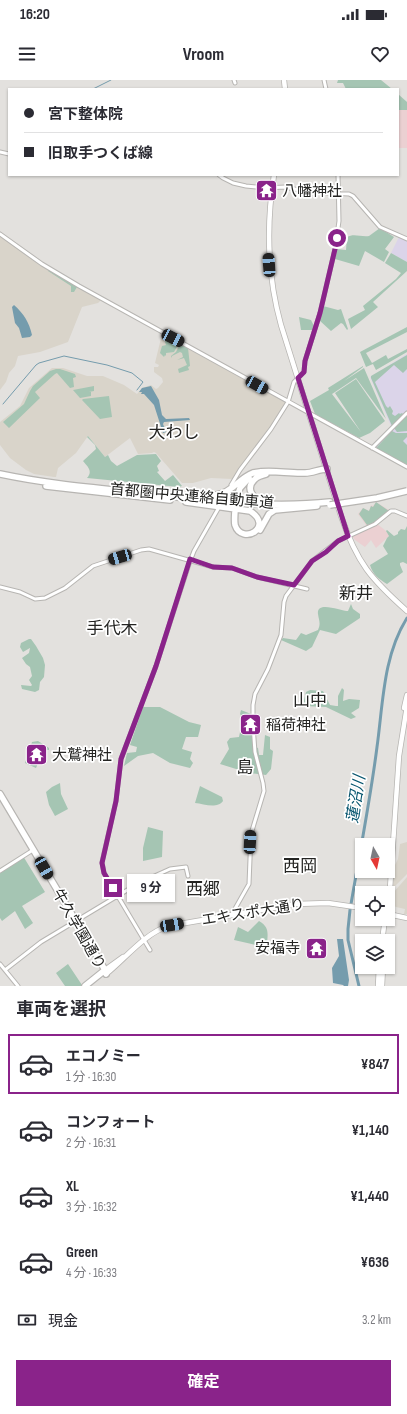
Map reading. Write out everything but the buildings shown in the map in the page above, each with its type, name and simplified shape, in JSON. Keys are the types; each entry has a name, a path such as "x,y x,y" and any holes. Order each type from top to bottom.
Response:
{"highway":[{"path":"254,473 240,484 235,501 240,488 246,480 258,474 266,473 308,476 327,470"},
{"path":"151,494 216,496 227,491 243,478 254,473 275,471 304,473 327,470"},
{"path":"266,473 253,480 250,486 252,495 256,499 262,501 290,504"},
{"name":"首都圏中央連絡自動車道","path":"0,474 38,481 232,503 330,503 372,499 407,492"},
{"name":"首都圏中央連絡自動車道","path":"0,478 46,486 186,502 248,507 317,506 407,488"},
{"path":"186,502 250,511 258,518 259,524 256,531 246,534 237,529 234,509 233,523 239,534 250,536 258,531 269,514 275,510 317,506"},
{"name":"牛久学園通り","path":"0,794 105,972"},
{"name":"牛久学園通り","path":"0,799 32,850"},
{"path":"85,986 105,972"},
{"path":"90,986 105,972"}],"main road":[{"path":"274,176 268,226 268,253 271,279 278,313 348,536 359,560 371,576 407,611"},
{"path":"388,886 397,760 400,730 407,695"},
{"path":"390,886 399,756 407,706"},
{"name":"エキスポ大通り","path":"105,972 145,940 168,926 296,904 328,903 355,907"},
{"path":"395,917 407,918"},
{"path":"378,986 379,974"},
{"path":"382,986 383,974"}],"street":[{"path":"221,176 233,183 256,187 285,187 308,192 351,194 380,227 407,239"},
{"path":"231,485 240,470 271,429 288,402 293,384 304,372 305,361 320,313 335,249 339,221 338,176"},
{"path":"0,234 42,264 79,286 407,467"},
{"path":"372,448 407,413"},
{"path":"150,950 104,873 102,863 115,808 121,759 156,666 190,559 218,509"},
{"path":"232,914 249,884 251,834 264,791 255,752 252,725 253,705 256,694 268,669 281,635 284,602 286,596 312,561 326,552 338,541 375,524 391,511 407,516"},
{"path":"0,587 20,592 35,599 40,599 65,588 92,566 141,550 149,549 190,559 213,567 232,568 257,577 307,589"},
{"path":"0,871 32,850"},
{"path":"5,970 38,944 150,877 170,869 186,867 188,876"},
{"path":"0,964 18,986"}],"shaded area":[{"path":"407,106 407,148 399,148 399,107"},
{"path":"0,236 54,273 101,300 98,303 82,307 68,342 40,352 18,356 15,366 9,373 6,382 0,390"},
{"path":"399,237 407,240 407,262 391,253"},
{"path":"162,334 286,403 272,425 232,479 211,478 193,483 182,483 156,453 138,454 130,438 105,457 88,436 76,453 58,468 56,477 34,474 26,470 10,458 0,445 0,422 20,406 29,388 52,368 63,368 87,376 103,376 124,385 137,394 142,388 151,385 156,389 158,388 163,382 162,378 154,372 154,367 158,367 159,365 155,363"},
{"path":"407,354 407,466 375,447 394,428 391,426 370,377"},
{"path":"376,502 389,510 376,523 386,531 389,536 376,548 371,540 365,547 352,536 369,529 358,514 363,508 369,511 371,505 373,506"},
{"path":"407,842 407,874 395,886 393,886 395,865 398,859 400,844"},
{"path":"407,877 407,914 404,914 405,909 395,906 395,891"}],"green space":[{"path":"338,80 381,80 391,88 346,88 343,83 337,83"},
{"path":"399,95 407,102 407,110 399,110"},
{"path":"380,228 394,237 385,249 389,252 384,262 365,251 359,266 335,259 336,249 346,250 347,237 352,235 369,236"},
{"path":"391,253 407,262 407,271 373,302 378,307 351,329 348,319 365,310 363,306 396,279 401,273 385,263"},
{"path":"49,270 77,287 74,292 71,292 71,286 48,271"},
{"path":"323,306 338,310 341,309 348,329 347,330 341,323 331,331 319,320"},
{"path":"299,317 311,320 314,326 313,330 301,330"},
{"path":"407,327 407,332 366,353 372,363 386,355 388,359 407,349 407,352 376,370 373,364 366,367 360,352"},
{"path":"167,338 170,341 172,339 179,343 174,352 166,353 166,356 165,355 164,357 160,353 162,346 166,345 165,342"},
{"path":"180,344 188,348 190,366 188,367 189,370 179,373 178,369 187,365 184,358 177,360 183,357 182,353 180,352 172,356 172,358 171,356 176,352"},
{"path":"407,355 407,369 403,373 394,365 375,382 386,406 388,408 390,406 393,411 392,414 395,416 399,413 403,414 392,426 371,376"},
{"path":"363,366 344,381 364,368 386,419 356,378 332,394 361,432 335,393 356,379 385,421 370,433 359,438 315,414 310,401 329,390 328,388"},
{"path":"56,369 75,374 76,377 73,378 74,387 70,388 57,373 55,374 35,392 40,398 9,428 3,422 24,404 33,386 50,371"},
{"path":"94,386 94,391 89,392 91,392 91,396 80,398 73,390"},
{"path":"109,396 112,417 100,419 82,400 83,399"},
{"path":"407,415 407,431 397,432 394,428"},
{"path":"392,431 396,433 407,433 407,437 403,441 407,445 407,465 376,448"},
{"path":"88,436 105,457 108,455 111,461 117,466 137,455 156,454 161,461 157,466 159,471 157,472 165,481 173,475 182,486 179,487 87,478 90,471 83,461 96,449 95,445 87,437"},
{"path":"376,502 389,511 372,525 367,525 359,514 363,508 369,511 371,506 373,507"},
{"path":"407,526 407,564 403,562 400,563 403,572 387,584 377,576 370,565 388,554 383,546 389,536 386,531 387,530 394,536 398,534 401,529 405,530"},
{"path":"351,604 353,609 360,614 360,618 336,634 320,630 312,647 306,651 281,640 283,638 296,640 301,633 306,635 318,630 320,624 318,610 321,608 330,607 348,611"},
{"path":"31,639 36,646 45,665 44,677 40,682 39,690 35,692 22,689 21,685 32,685 29,680 32,676 30,667 22,658 29,653 30,648 23,652 20,647 21,643"},
{"path":"342,688 344,690 343,701 349,699 360,700 359,708 351,713 356,717 351,719 326,707 304,706 306,692 310,690 323,691 330,705 338,706 338,696"},
{"path":"143,707 160,707 189,722 201,725 198,737 186,737 182,749 192,752 190,759 193,763 190,768 170,763 153,753 138,756 124,766 127,753 136,752 137,747 130,745"},
{"path":"241,710 251,714 253,746 258,748 259,755 263,755 265,735 270,737 270,749 273,751 271,769 266,775 249,773 220,764 229,749 227,742 230,738 239,737 243,718 240,714"},
{"path":"38,741 49,748 49,750 44,750 36,768 25,763 32,742"},
{"path":"60,783 61,794 68,809 55,816 49,805 46,792"},
{"path":"200,786 222,797 223,801 217,805 195,803"},
{"path":"148,827 163,831 162,857 143,861 143,848"},
{"path":"23,856 45,892 22,906 33,923 25,929 15,911 2,921 0,918 0,871"},
{"path":"259,921 265,925 267,930 267,944 256,945 234,940 238,927 248,932"},
{"path":"309,952 319,952 320,957 308,959"},
{"path":"68,964 82,985 81,986 65,986 56,973"}],"water":[{"path":"14,305 28,322 32,335 30,337 22,338 19,328 15,323 12,307"},
{"path":"151,386 159,400 162,415 166,419 189,418 190,420 164,422 163,424 166,432 163,433 154,405 144,394 141,394 142,392 139,392 142,388"},
{"path":"337,939 343,939 349,980 348,986 333,983 332,968 339,956"}],"waterway":[{"path":"95,88 111,80"},
{"path":"3,404 36,365 64,356 107,365 132,373 143,382 137,390"},
{"name":"蓮沼川","path":"359,986 348,940 350,910 371,788 385,681 393,648 407,618"}],"place":[{"name":"八幡神社","path":"267,191"},
{"name":"稲荷神社","path":"251,725"},
{"name":"大鷲神社","path":"37,755"},
{"name":"安福寺","path":"316,948"}],"district":[{"name":"大わし","path":"174,432"},
{"name":"新井","path":"356,593"},
{"name":"手代木","path":"112,628"},
{"name":"山中","path":"310,700"},
{"name":"島","path":"245,767"},
{"name":"西岡","path":"300,866"},
{"name":"西郷","path":"203,889"}],"route":[{"path":"113,888 104,873 102,863 113,819 121,759 156,666 190,559 213,567 228,567 257,577 294,585 314,559 326,552 338,541 348,536 298,378 304,372 305,361 320,313 337,238"}]}
